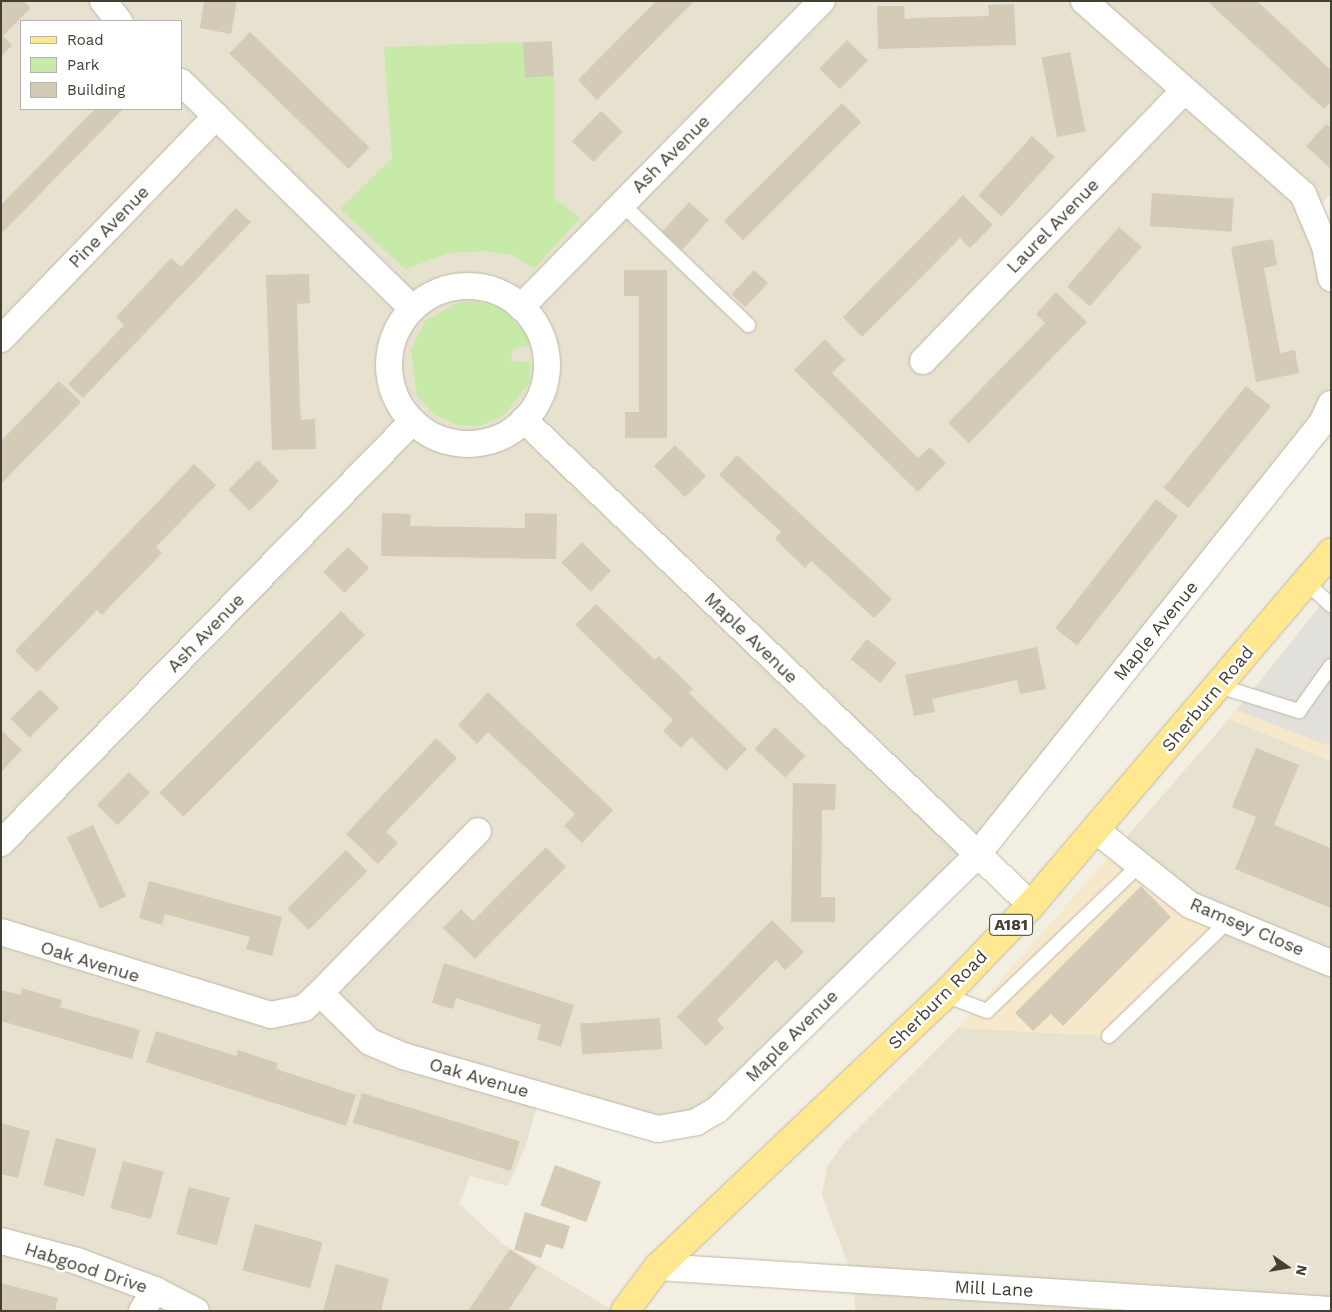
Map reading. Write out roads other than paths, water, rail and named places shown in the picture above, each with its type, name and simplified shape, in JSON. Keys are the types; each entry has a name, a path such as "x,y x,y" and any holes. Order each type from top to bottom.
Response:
{"main road":[{"name":"Sherburn Road","path":"658,1266 945,995 1031,905 1096,831 1331,552"},
{"name":"A181","path":"625,1311 658,1266"}],"street":[{"path":"102,1 118,20"},
{"name":"Ash Avenue","path":"521,306 822,1"},
{"path":"1084,1 1183,92 1268,160 1303,194 1313,211 1331,278"},
{"path":"182,83 412,308"},
{"name":"Laurel Avenue","path":"923,360 1183,92"},
{"name":"Pine Avenue","path":"1,338 216,116"},
{"path":"469,286 498,292 521,306 541,334 547,361 542,391 524,420 502,437 479,444 453,443 430,436 412,422 396,400 388,366 395,333 412,308 436,292 469,286"},
{"name":"Maple Avenue","path":"658,1129 696,1122 717,1110 977,855 1322,424 1331,404"},
{"name":"Maple Avenue","path":"524,420 1031,905"},
{"name":"Ash Avenue","path":"1,843 412,422"},
{"name":"Oak Avenue","path":"1,932 272,1015 304,1008 478,831"},
{"name":"Ramsey Close","path":"1096,831 1138,866 1190,905 1227,922 1331,962"},
{"name":"Oak Avenue","path":"320,992 370,1042 403,1056 658,1129"},
{"name":"Habgood Drive","path":"1,1241 77,1262 149,1300 196,1311"},
{"name":"Mill Lane","path":"658,1266 1068,1302 1331,1310"}],"lane":[{"path":"622,204 748,325"},
{"path":"1306,582 1331,605"},
{"path":"1219,686 1299,711 1331,666"},
{"path":"945,995 987,1011 1138,866"},
{"path":"1109,1036 1227,922"}]}
